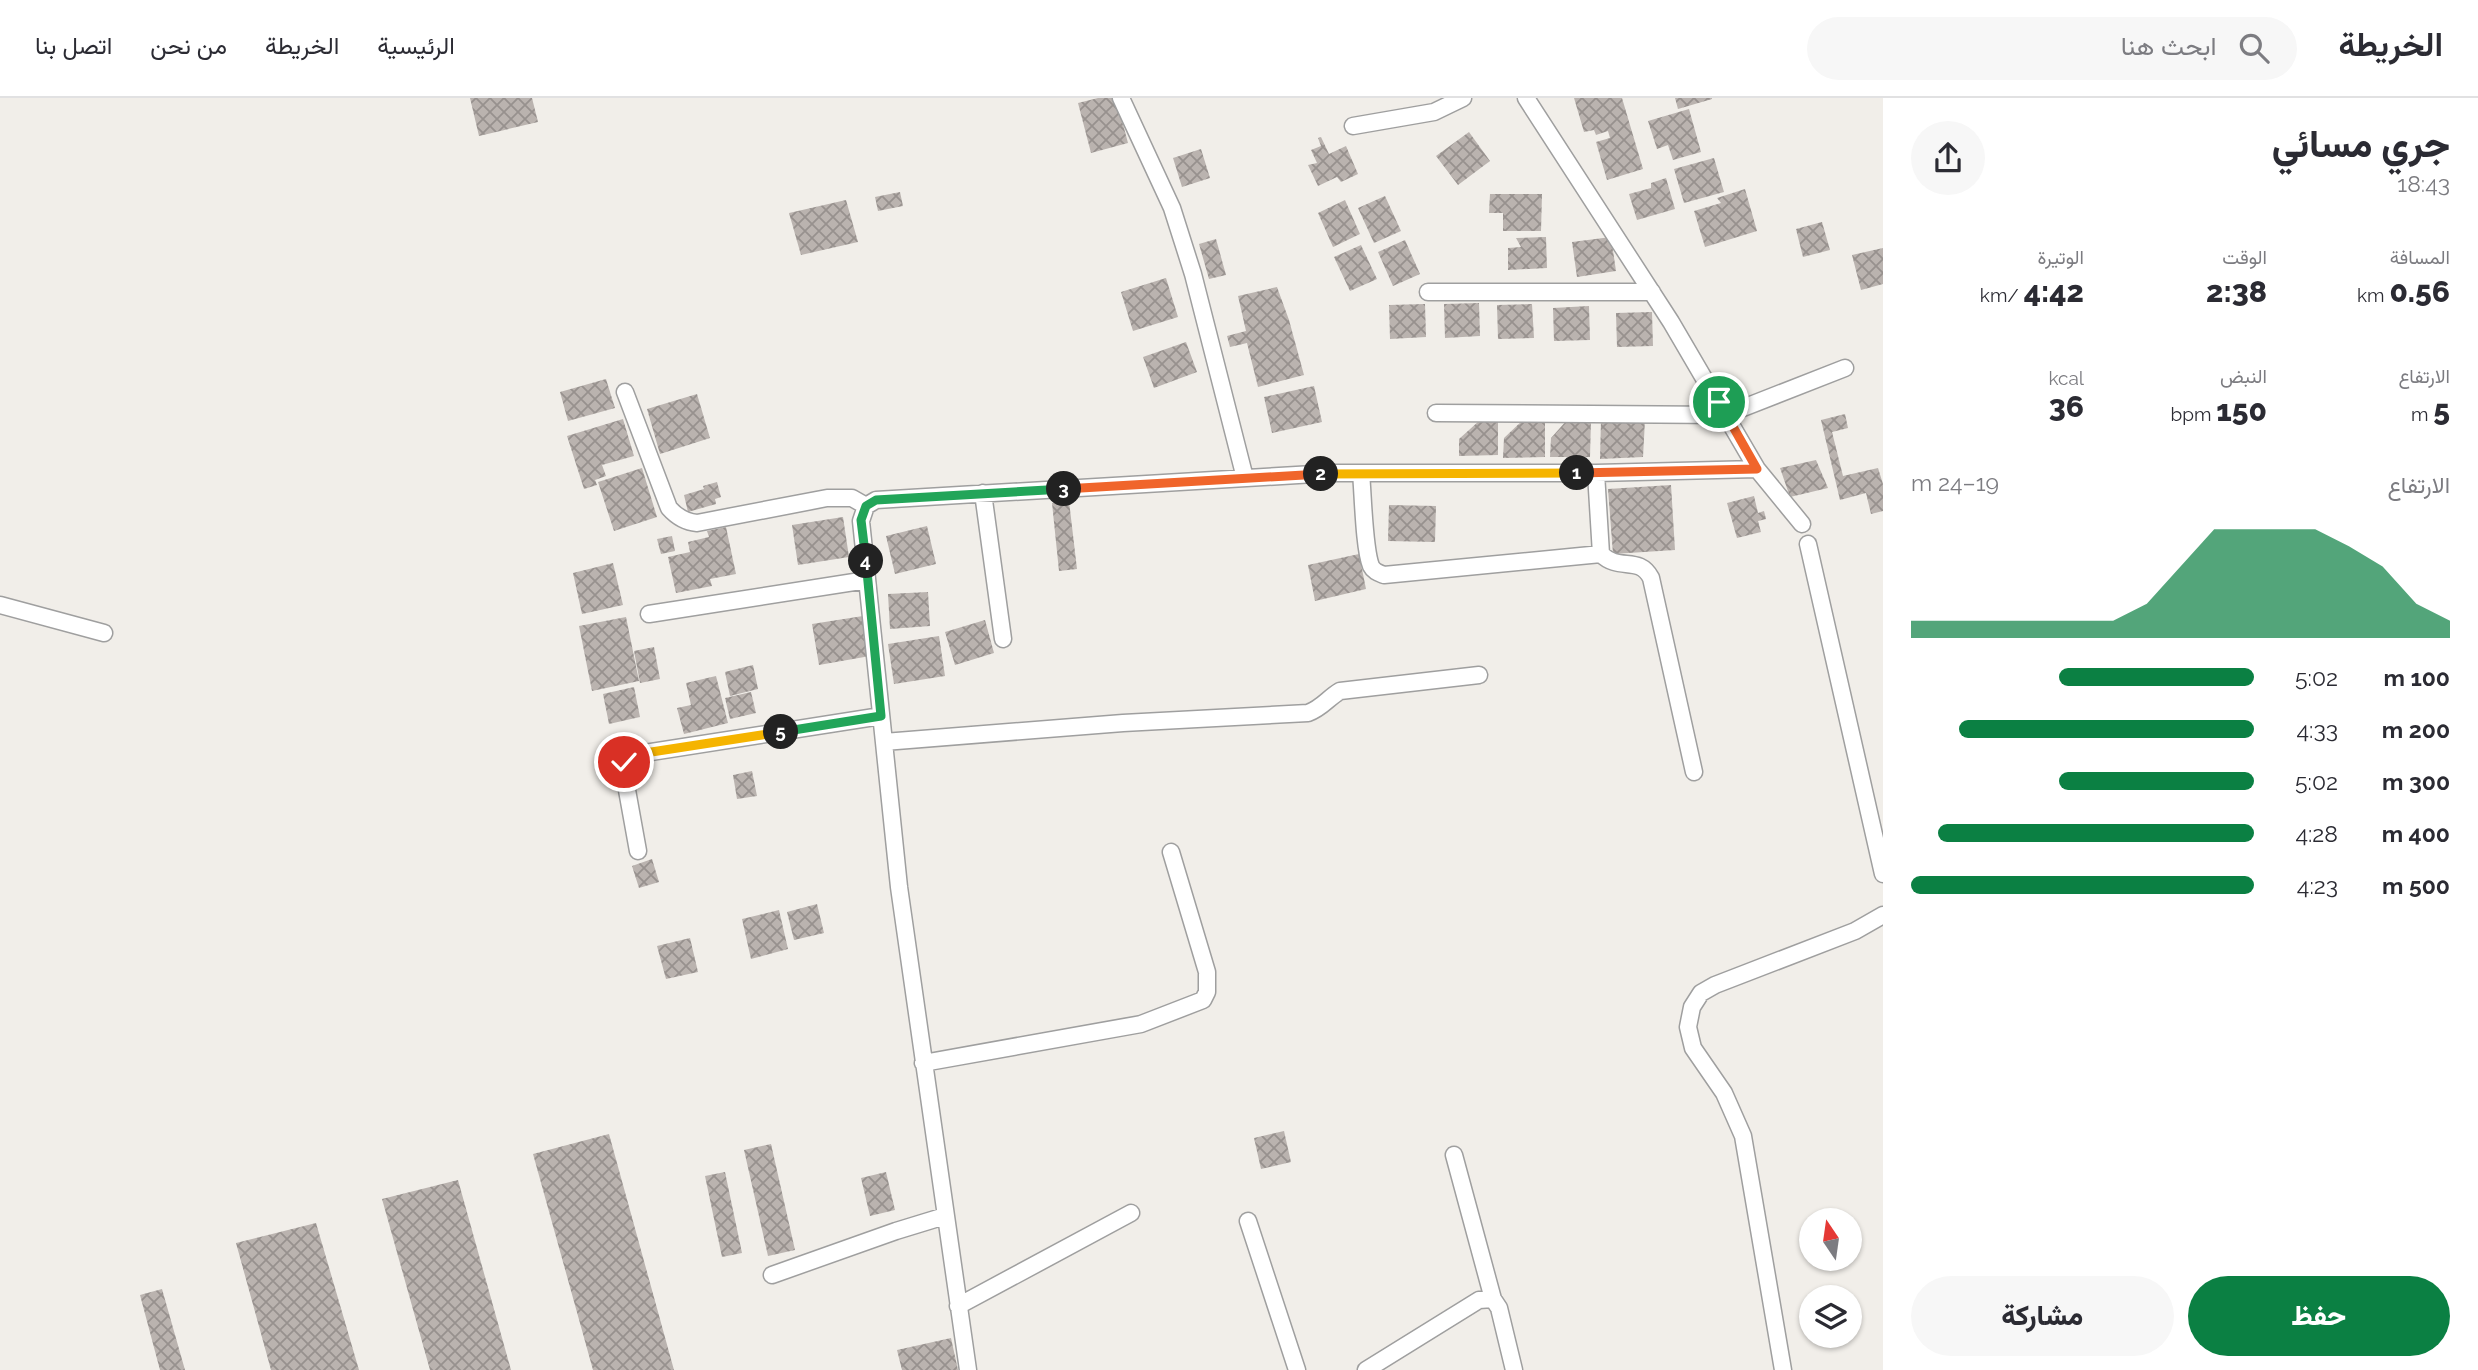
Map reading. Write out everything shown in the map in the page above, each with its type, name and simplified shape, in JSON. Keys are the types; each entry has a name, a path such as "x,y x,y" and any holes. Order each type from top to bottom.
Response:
{"street":[{"path":"1121,98 1172,208 1193,274 1245,478"},
{"path":"1353,126 1434,112 1462,98"},
{"path":"1526,98 1652,292 1757,469 1802,524"},
{"path":"1428,292 1652,292"},
{"path":"1436,413 1725,415 1845,368"},
{"path":"625,392 669,509 688,522 697,523 827,498 852,498 866,506"},
{"path":"968,1370 899,887 861,520 866,506 876,500 1362,473 1596,473 1757,469"},
{"path":"1362,473 1368,553 1372,568 1377,573 1384,575 1601,554"},
{"path":"1596,473 1601,554 1609,562 1638,565 1647,569 1651,578 1693,772"},
{"path":"984,494 1003,639"},
{"path":"1808,544 1883,874"},
{"path":"649,614 867,580"},
{"path":"0,605 104,633"},
{"path":"884,742 1123,723 1308,713 1319,709 1330,696 1340,691 1479,675"},
{"path":"638,851 625,779 624,762 632,755 881,716"},
{"path":"923,1063 1140,1024 1203,1000 1207,992 1207,972 1171,852"},
{"path":"1783,1370 1743,1136 1724,1093 1693,1048 1688,1027 1692,1007 1701,993 1715,985 1855,931 1883,915"},
{"path":"1454,1155 1493,1299 1499,1308 1514,1370"},
{"path":"958,1306 1131,1213"},
{"path":"772,1275 945,1216"},
{"path":"1248,1221 1297,1370"},
{"path":"1366,1370 1479,1300 1493,1299"}],"building":[{"path":"470,98 532,98 538,122 479,136"},
{"path":"1098,98 1116,98 1128,143 1091,153 1078,103"},
{"path":"1574,98 1622,98 1643,169 1607,180 1596,142 1610,138 1608,131 1596,135 1594,130 1584,132"},
{"path":"1675,98 1712,98 1712,99 1678,109"},
{"path":"1689,109 1701,152 1673,160 1668,145 1657,149 1648,121"},
{"path":"1469,132 1490,161 1458,185 1436,156"},
{"path":"1321,137 1329,154 1346,146 1358,174 1341,182 1337,177 1318,186 1308,165 1317,163 1311,150 1321,146 1318,138"},
{"path":"1201,149 1210,178 1182,187 1173,158"},
{"path":"1714,158 1724,192 1684,203 1674,169"},
{"path":"1666,178 1675,209 1637,220 1629,194 1651,188 1651,183"},
{"path":"1745,189 1757,231 1705,247 1694,211 1721,203 1717,198"},
{"path":"900,192 903,206 878,211 875,197"},
{"path":"1490,194 1542,194 1541,231 1503,231 1503,213 1489,213"},
{"path":"1385,196 1401,231 1374,243 1358,208"},
{"path":"846,200 858,242 801,255 789,213"},
{"path":"1345,200 1360,234 1333,247 1318,213"},
{"path":"1822,222 1830,250 1803,257 1796,229"},
{"path":"1546,237 1547,268 1508,270 1508,248 1521,247 1516,238"},
{"path":"1611,237 1616,271 1577,277 1572,242"},
{"path":"1216,239 1226,275 1209,279 1199,244"},
{"path":"1405,240 1420,274 1393,286 1378,252"},
{"path":"1361,245 1377,279 1350,291 1334,257"},
{"path":"1883,248 1883,284 1861,290 1852,255"},
{"path":"1166,278 1178,317 1133,331 1121,292"},
{"path":"1277,287 1304,375 1258,387 1247,343 1230,347 1227,336 1246,331 1238,296"},
{"path":"1479,303 1480,336 1445,338 1444,304"},
{"path":"1425,304 1426,337 1390,339 1389,305"},
{"path":"1532,304 1534,338 1498,339 1497,305"},
{"path":"1589,306 1590,340 1554,341 1553,308"},
{"path":"1652,312 1653,346 1617,347 1616,313"},
{"path":"1186,342 1197,372 1154,388 1143,357"},
{"path":"606,379 615,408 568,421 560,392"},
{"path":"1314,386 1322,422 1272,433 1264,397"},
{"path":"697,394 710,438 660,454 647,409"},
{"path":"1845,414 1848,428 1832,432 1843,476 1878,468 1883,484 1883,511 1871,514 1866,493 1840,500 1821,420"},
{"path":"623,419 634,456 602,465 606,476 595,480 597,485 584,489 567,436"},
{"path":"1524,419 1545,421 1545,457 1503,458 1504,438"},
{"path":"1568,419 1591,419 1590,457 1550,457 1551,438"},
{"path":"1601,420 1645,420 1643,457 1600,459"},
{"path":"1479,421 1498,421 1498,455 1459,456 1459,439"},
{"path":"1816,460 1828,488 1790,497 1780,468"},
{"path":"642,468 657,517 614,531 598,482"},
{"path":"717,482 721,497 715,499 716,504 688,512 684,495"},
{"path":"1671,485 1675,550 1613,554 1608,489"},
{"path":"1754,496 1758,513 1764,511 1766,519 1758,521 1761,532 1737,538 1727,503"},
{"path":"1069,501 1077,569 1059,571 1052,503"},
{"path":"1389,505 1436,506 1435,542 1388,541"},
{"path":"843,517 849,557 798,565 792,525"},
{"path":"927,526 936,564 895,574 886,536"},
{"path":"726,527 736,574 710,579 712,586 676,593 668,557 690,552 688,542 709,537 707,531"},
{"path":"672,536 675,551 661,554 657,539"},
{"path":"1359,554 1366,589 1315,601 1308,565"},
{"path":"613,563 623,605 582,614 573,573"},
{"path":"928,592 930,626 890,629 888,594"},
{"path":"863,616 870,656 819,665 812,624"},
{"path":"626,617 639,681 592,691 579,626"},
{"path":"985,620 994,653 955,665 945,632"},
{"path":"939,636 945,676 894,684 888,644"},
{"path":"654,647 660,679 640,683 634,651"},
{"path":"753,665 758,689 730,696 725,672"},
{"path":"716,676 728,723 684,734 677,708 691,705 686,683"},
{"path":"634,687 640,717 609,724 603,694"},
{"path":"751,692 756,713 730,719 725,698"},
{"path":"752,771 757,796 737,799 733,775"},
{"path":"652,859 659,882 639,888 632,866"},
{"path":"817,904 824,933 794,940 787,912"},
{"path":"779,910 788,949 751,959 742,919"},
{"path":"690,938 698,972 666,979 657,946"},
{"path":"1284,1131 1291,1162 1261,1169 1254,1138"},
{"path":"609,1134 674,1370 593,1370 533,1154"},
{"path":"771,1144 795,1250 768,1256 744,1150"},
{"path":"725,1172 742,1253 722,1257 705,1176"},
{"path":"886,1172 895,1210 870,1216 861,1178"},
{"path":"458,1180 511,1370 430,1370 382,1199"},
{"path":"316,1223 359,1370 271,1370 236,1243"},
{"path":"162,1289 185,1370 160,1370 140,1295"},
{"path":"951,1338 958,1370 902,1370 897,1350"}],"route":[{"path":"624,762 632,755 881,716 861,520 866,506 876,500 1331,473 1596,473 1757,469 1719,402"}]}
